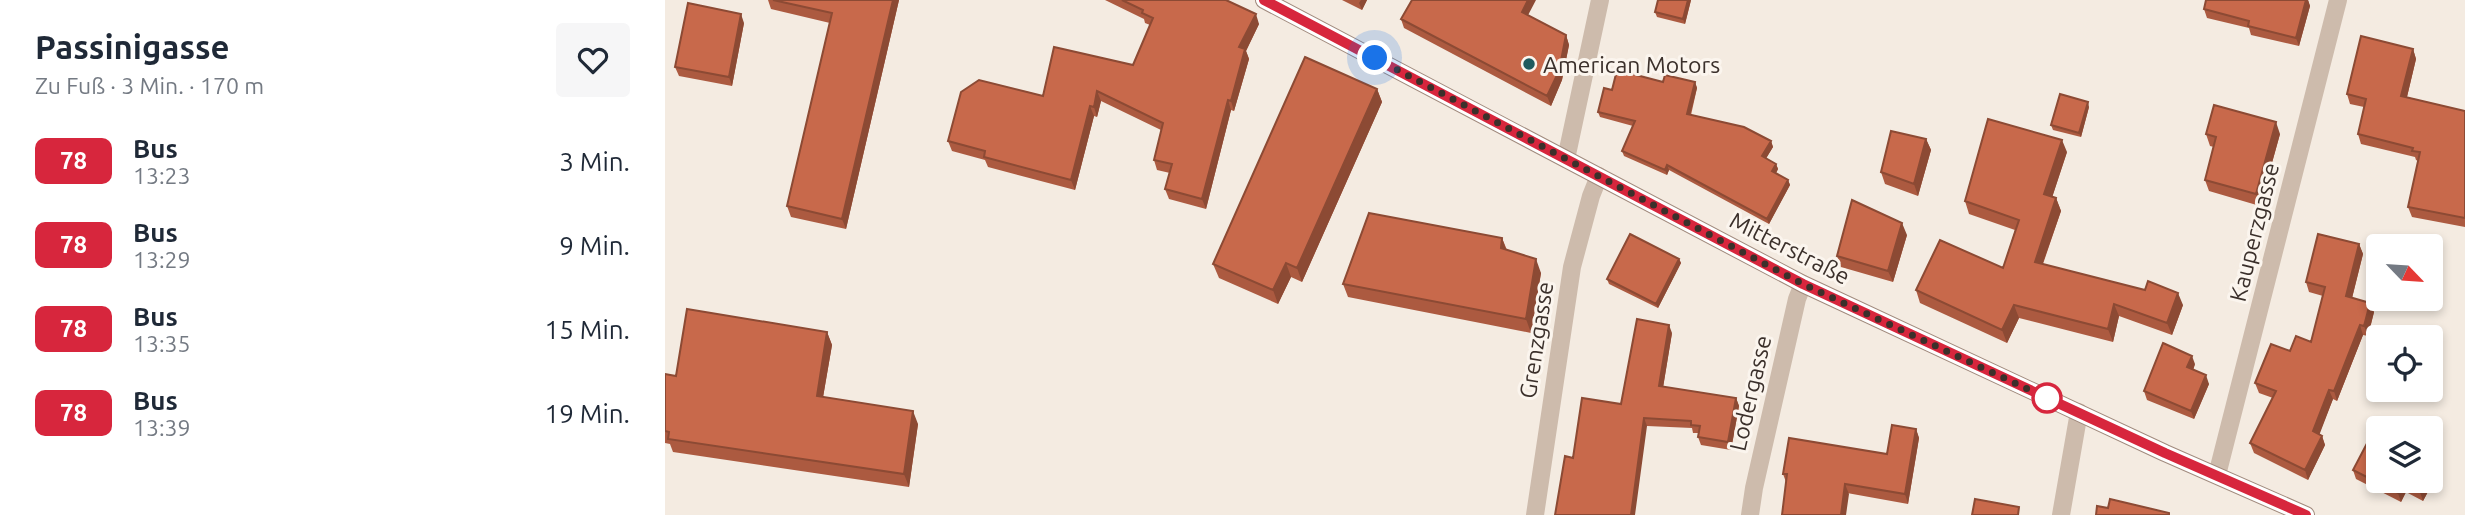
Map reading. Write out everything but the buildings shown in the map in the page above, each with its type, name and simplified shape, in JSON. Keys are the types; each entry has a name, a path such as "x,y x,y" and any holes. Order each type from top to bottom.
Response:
{"main road":[{"name":"Mitterstraße","path":"1264,0 1803,284 2307,515"}],"street":[{"path":"1566,159 1600,0"},
{"name":"Kauperzgasse","path":"2217,475 2338,0"},
{"name":"Grenzgasse","path":"1535,515 1572,267 1599,176"},
{"name":"Lodergasse","path":"1750,515 1797,299 1803,284"},
{"path":"2061,515 2079,412"}],"bus line":[{"name":"78","path":"1264,0 1803,284 2165,453 2306,515"}],"place":[{"name":"American Motors","path":"1529,64"}],"route":[{"path":"1375,58 1803,284 2047,398"}]}
